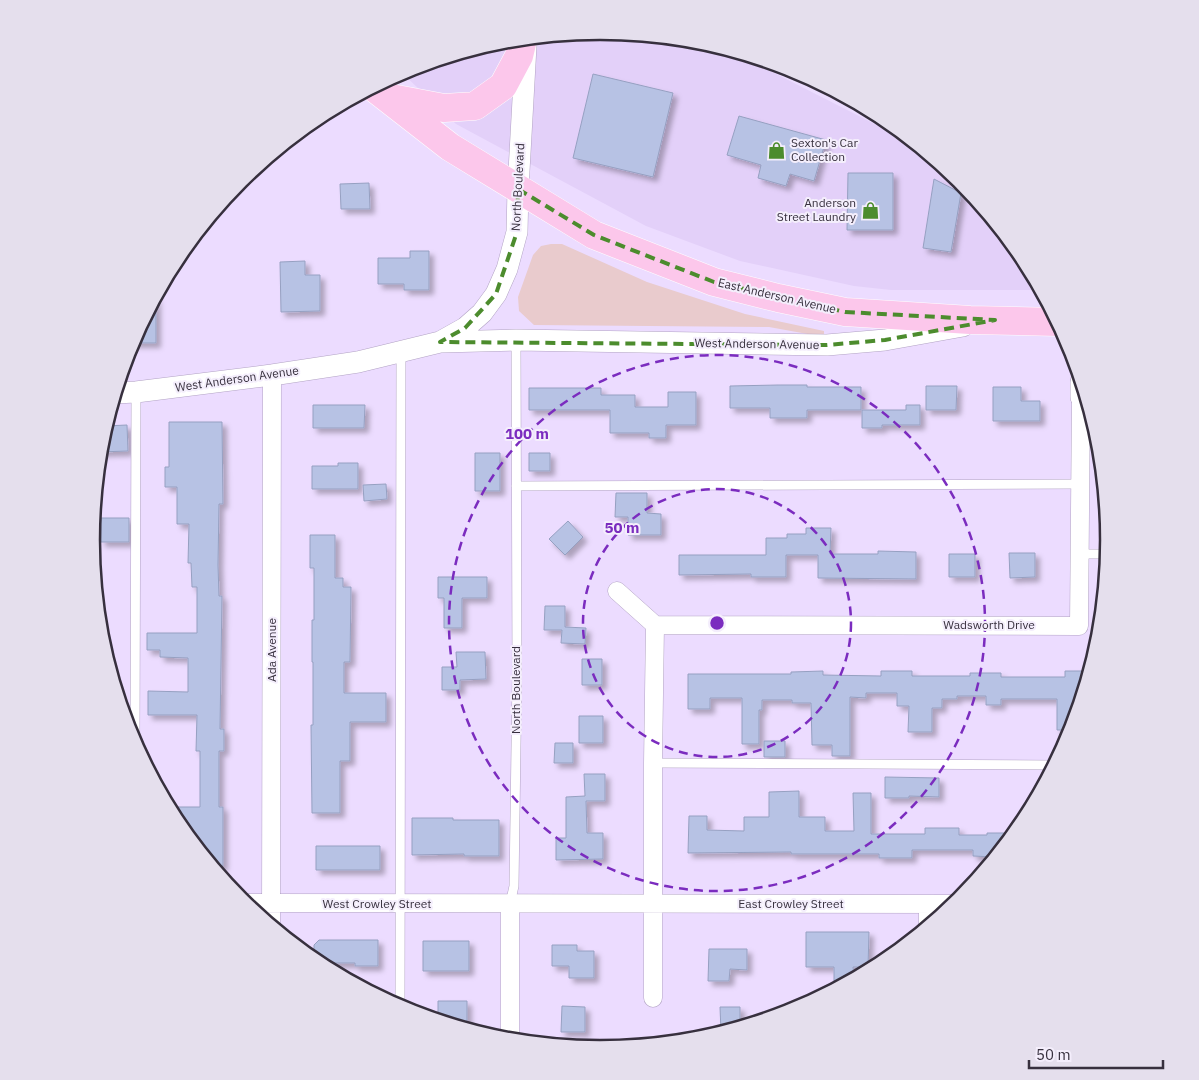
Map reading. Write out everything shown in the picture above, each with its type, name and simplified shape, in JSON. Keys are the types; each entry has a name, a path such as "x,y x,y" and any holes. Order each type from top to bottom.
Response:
{"main road":[{"path":"379,92 444,108 475,106 503,86 520,56 522,46"},
{"name":"East Anderson Avenue","path":"379,92 450,147 594,235 714,282 846,312 962,320 1049,322"}],"street":[{"name":"North Boulevard","path":"358,362 440,342 464,328 482,313 496,294 507,268 517,232 527,45"},
{"name":"West Anderson Avenue","path":"440,342 516,340 827,345 885,340 995,320"},
{"name":"West Anderson Avenue","path":"125,393 272,375 358,362"},
{"name":"Ada Avenue","path":"271,917 272,375"},
{"name":"Wadsworth Drive","path":"655,625 1080,626 1082,410"},
{"path":"617,591 655,625 653,998"},
{"name":"West Crowley Street","path":"256,903 510,904"},
{"name":"North Boulevard","path":"510,904 510,1032"},
{"name":"East Crowley Street","path":"510,904 942,904"},
{"path":"928,904 928,917"}],"lane":[{"name":"North Boulevard","path":"510,904 514,886 516,722 516,340"},
{"path":"400,998 401,352"},
{"path":"125,393 134,722"},
{"path":"516,486 1081,484"},
{"path":"1080,554 1099,554"},
{"path":"653,763 1046,765"}],"highlighted area":[{"path":"518,189 594,235 714,282 845,312 995,320 885,340 827,345 440,342 465,328 496,294 517,232"}],"shaded area":[{"path":"600,40 665,44 729,57 768,70 883,128 904,143 953,186 975,210 1015,262 1033,290 891,290 854,286 740,261 646,226 456,124 408,78 470,57 534,44 567,41"},
{"path":"562,244 647,282 745,314 824,331 824,337 769,327 534,325 519,311 518,297 533,255 541,246"}],"building":[{"path":"593,74 673,93 653,177 573,158"},
{"path":"739,116 826,140 814,181 790,174 786,186 758,178 761,165 727,155"},
{"path":"848,173 893,173 893,230 847,230"},
{"path":"934,179 961,194 951,252 923,248"},
{"path":"369,183 370,209 341,209 340,184"},
{"path":"410,251 429,251 429,290 404,290 404,284 378,284 378,258 410,258"},
{"path":"305,261 305,275 320,275 320,311 281,312 280,262"},
{"path":"156,309 156,343 141,343"},
{"path":"730,386 861,387 861,410 807,410 807,418 770,418 770,408 730,408"},
{"path":"926,386 957,386 956,410 926,410"},
{"path":"993,387 1021,387 1021,401 1040,401 1040,421 993,421"},
{"path":"529,388 601,388 601,395 635,395 635,407 668,407 668,392 696,392 696,425 666,425 666,438 649,438 649,433 610,433 610,410 529,410"},
{"path":"313,405 365,405 364,428 313,428"},
{"path":"906,405 920,405 920,425 882,425 882,428 862,428 862,410 906,410"},
{"path":"169,422 222,422 223,504 219,504 218,565 219,596 222,596 220,729 224,729 224,751 219,751 219,807 223,807 223,866 221,866 203,844 177,807 200,807 200,751 196,751 197,715 148,715 148,691 188,692 188,658 160,657 160,650 147,650 147,633 197,633 197,587 192,587 191,563 188,563 189,524 177,524 177,487 165,487 165,467 169,467"},
{"path":"127,425 128,451 108,452 113,426"},
{"path":"475,453 500,453 500,491 475,491"},
{"path":"529,453 550,453 550,471 529,471"},
{"path":"338,463 358,463 358,489 312,489 312,466 338,466"},
{"path":"386,484 387,499 364,501 363,485"},
{"path":"616,493 647,493 647,513 661,514 661,535 628,535 628,517 615,517"},
{"path":"101,518 129,518 129,542 101,542"},
{"path":"568,521 583,537 565,555 549,539"},
{"path":"806,528 831,528 830,554 878,554 878,551 916,552 916,579 818,578 818,555 786,555 786,577 751,577 751,574 679,575 679,555 766,555 766,538 787,538 787,534 806,534"},
{"path":"310,535 335,535 335,578 343,578 343,587 351,587 350,662 344,662 344,693 386,693 386,722 350,722 350,761 340,761 340,813 312,813 311,725 313,725 312,620 314,620 314,568 310,568"},
{"path":"1009,553 1035,553 1035,577 1010,578"},
{"path":"949,554 975,554 975,577 949,577"},
{"path":"438,577 487,577 487,598 462,598 462,628 444,628 444,598 438,598"},
{"path":"545,606 565,606 565,627 586,628 585,644 561,643 562,630 544,630"},
{"path":"456,652 485,652 486,679 460,680 460,690 442,690 442,667 457,667"},
{"path":"582,659 602,659 602,685 582,685"},
{"path":"823,671 823,675 881,676 881,671 912,671 912,676 970,676 970,673 1001,673 1001,677 1065,677 1065,671 1081,671 1073,701 1061,730 1057,730 1057,699 1001,699 1001,705 986,705 986,696 957,696 957,699 942,699 942,708 932,708 932,732 908,732 909,706 897,706 897,693 866,693 866,698 850,697 850,756 832,756 832,745 812,745 811,703 792,703 792,700 762,700 762,710 759,710 759,744 742,744 742,698 710,698 710,709 688,709 688,674 791,674 791,672"},
{"path":"579,716 603,716 603,743 579,743"},
{"path":"764,741 785,741 785,757 764,757"},
{"path":"555,743 573,743 573,763 554,763"},
{"path":"584,774 605,774 605,801 586,801 587,833 603,833 603,859 556,860 556,838 566,838 566,797 585,796"},
{"path":"885,777 939,778 939,797 909,796 909,798 885,798"},
{"path":"799,791 799,817 825,817 825,831 854,831 853,793 871,793 871,834 925,834 925,828 959,828 959,835 1004,833 986,857 973,856 973,850 912,850 912,858 879,858 879,854 791,854 791,852 688,853 689,816 707,816 707,830 744,831 744,817 769,817 769,792"},
{"path":"412,818 499,820 499,856 464,856 464,854 412,855"},
{"path":"316,846 380,846 380,870 316,870"},
{"path":"806,932 869,932 868,961 859,967 853,967 853,970 849,973 834,981 834,967 806,967"},
{"path":"319,940 378,940 378,966 355,966 355,963 333,963 314,950 314,945"},
{"path":"423,941 469,941 469,971 423,971"},
{"path":"552,945 577,945 577,951 594,951 594,978 569,978 569,966 552,966"},
{"path":"709,949 747,949 747,970 730,969 729,981 708,981"},
{"path":"438,1001 467,1001 467,1022 438,1013"},
{"path":"562,1006 585,1007 585,1032 561,1032"},
{"path":"720,1007 740,1007 740,1019 721,1025"}],"place":[{"name":"Sexton's Car Collection","path":"777,150"},
{"name":"Anderson Street Laundry","path":"870,210"}]}
